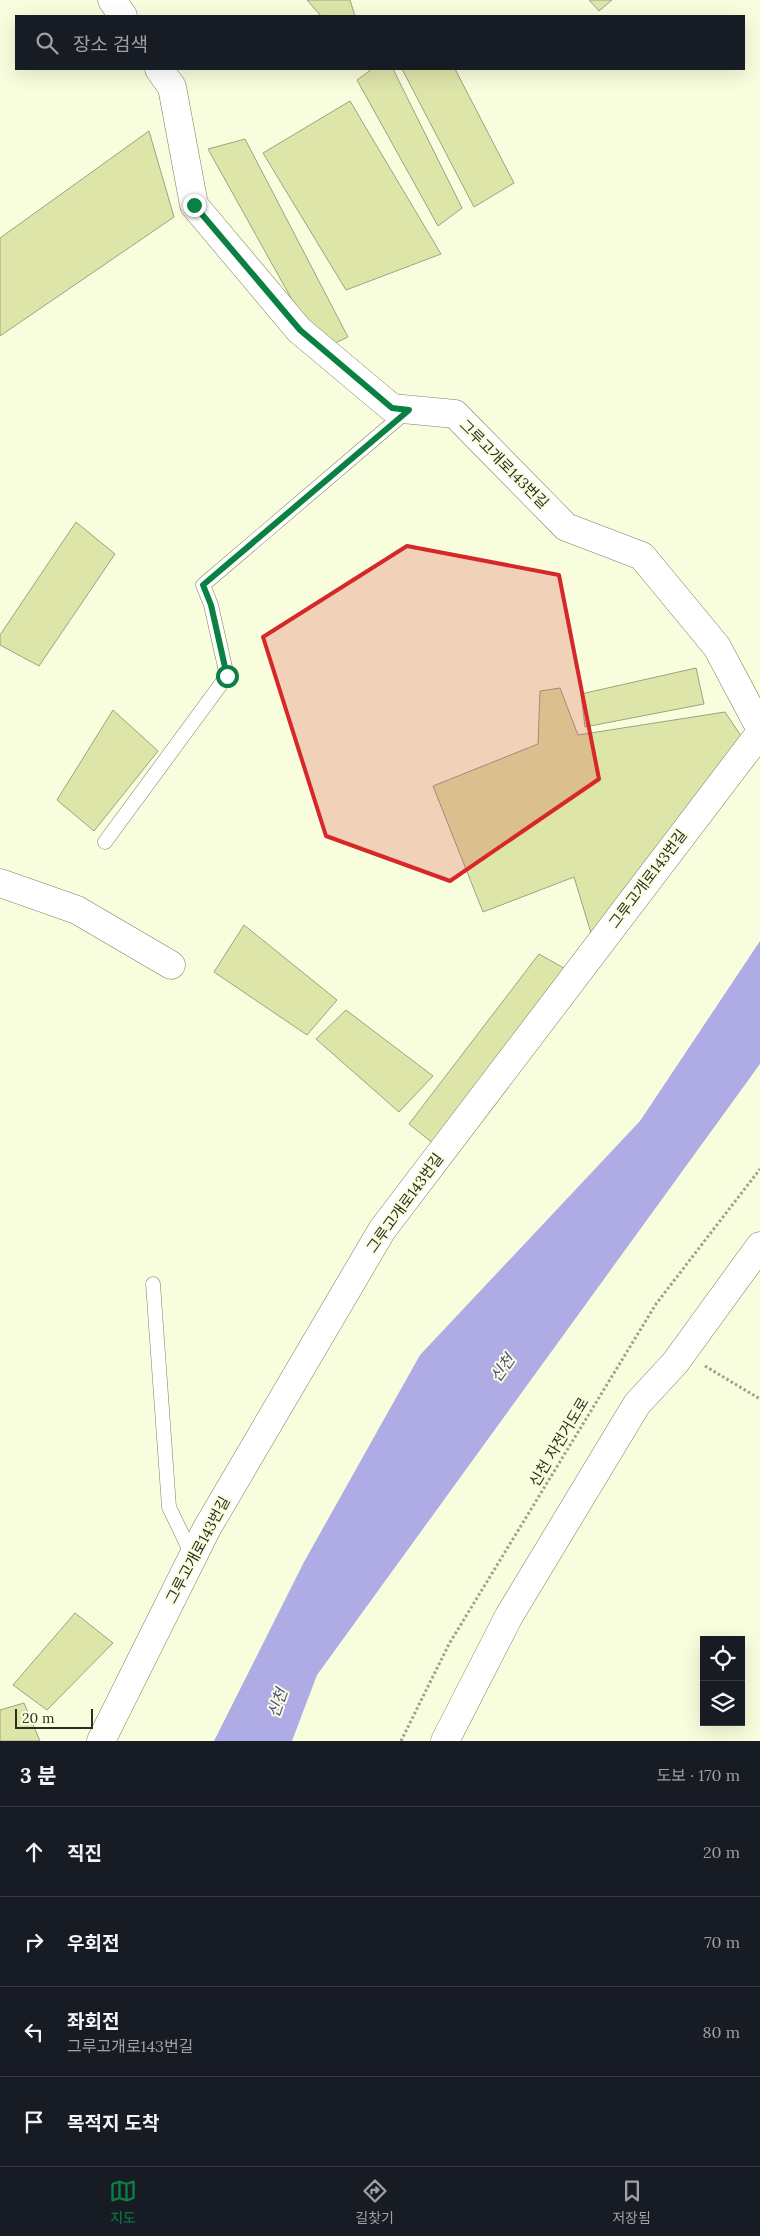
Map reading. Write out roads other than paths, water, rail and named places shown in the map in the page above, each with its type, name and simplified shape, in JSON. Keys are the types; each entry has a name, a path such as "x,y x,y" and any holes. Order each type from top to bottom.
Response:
{"street":[{"path":"112,0 122,15"},
{"name":"그루고개로143번길","path":"160,70 172,87 194,205 300,330 392,408 455,414 566,526 642,556 717,647 760,728"},
{"name":"그루고개로143번길","path":"101,1741 207,1528 382,1230 760,733"},
{"path":"0,882 77,910 171,965"},
{"path":"445,1741 509,1616 637,1404 682,1354 760,1246"}],"lane":[{"path":"105,842 227,676 211,605 203,585 409,410"},
{"path":"153,1284 169,1507 193,1557"}],"water":[{"name":"신천","path":"760,941 760,1064 317,1675 292,1741 214,1741 304,1562 420,1355 640,1121"}]}
